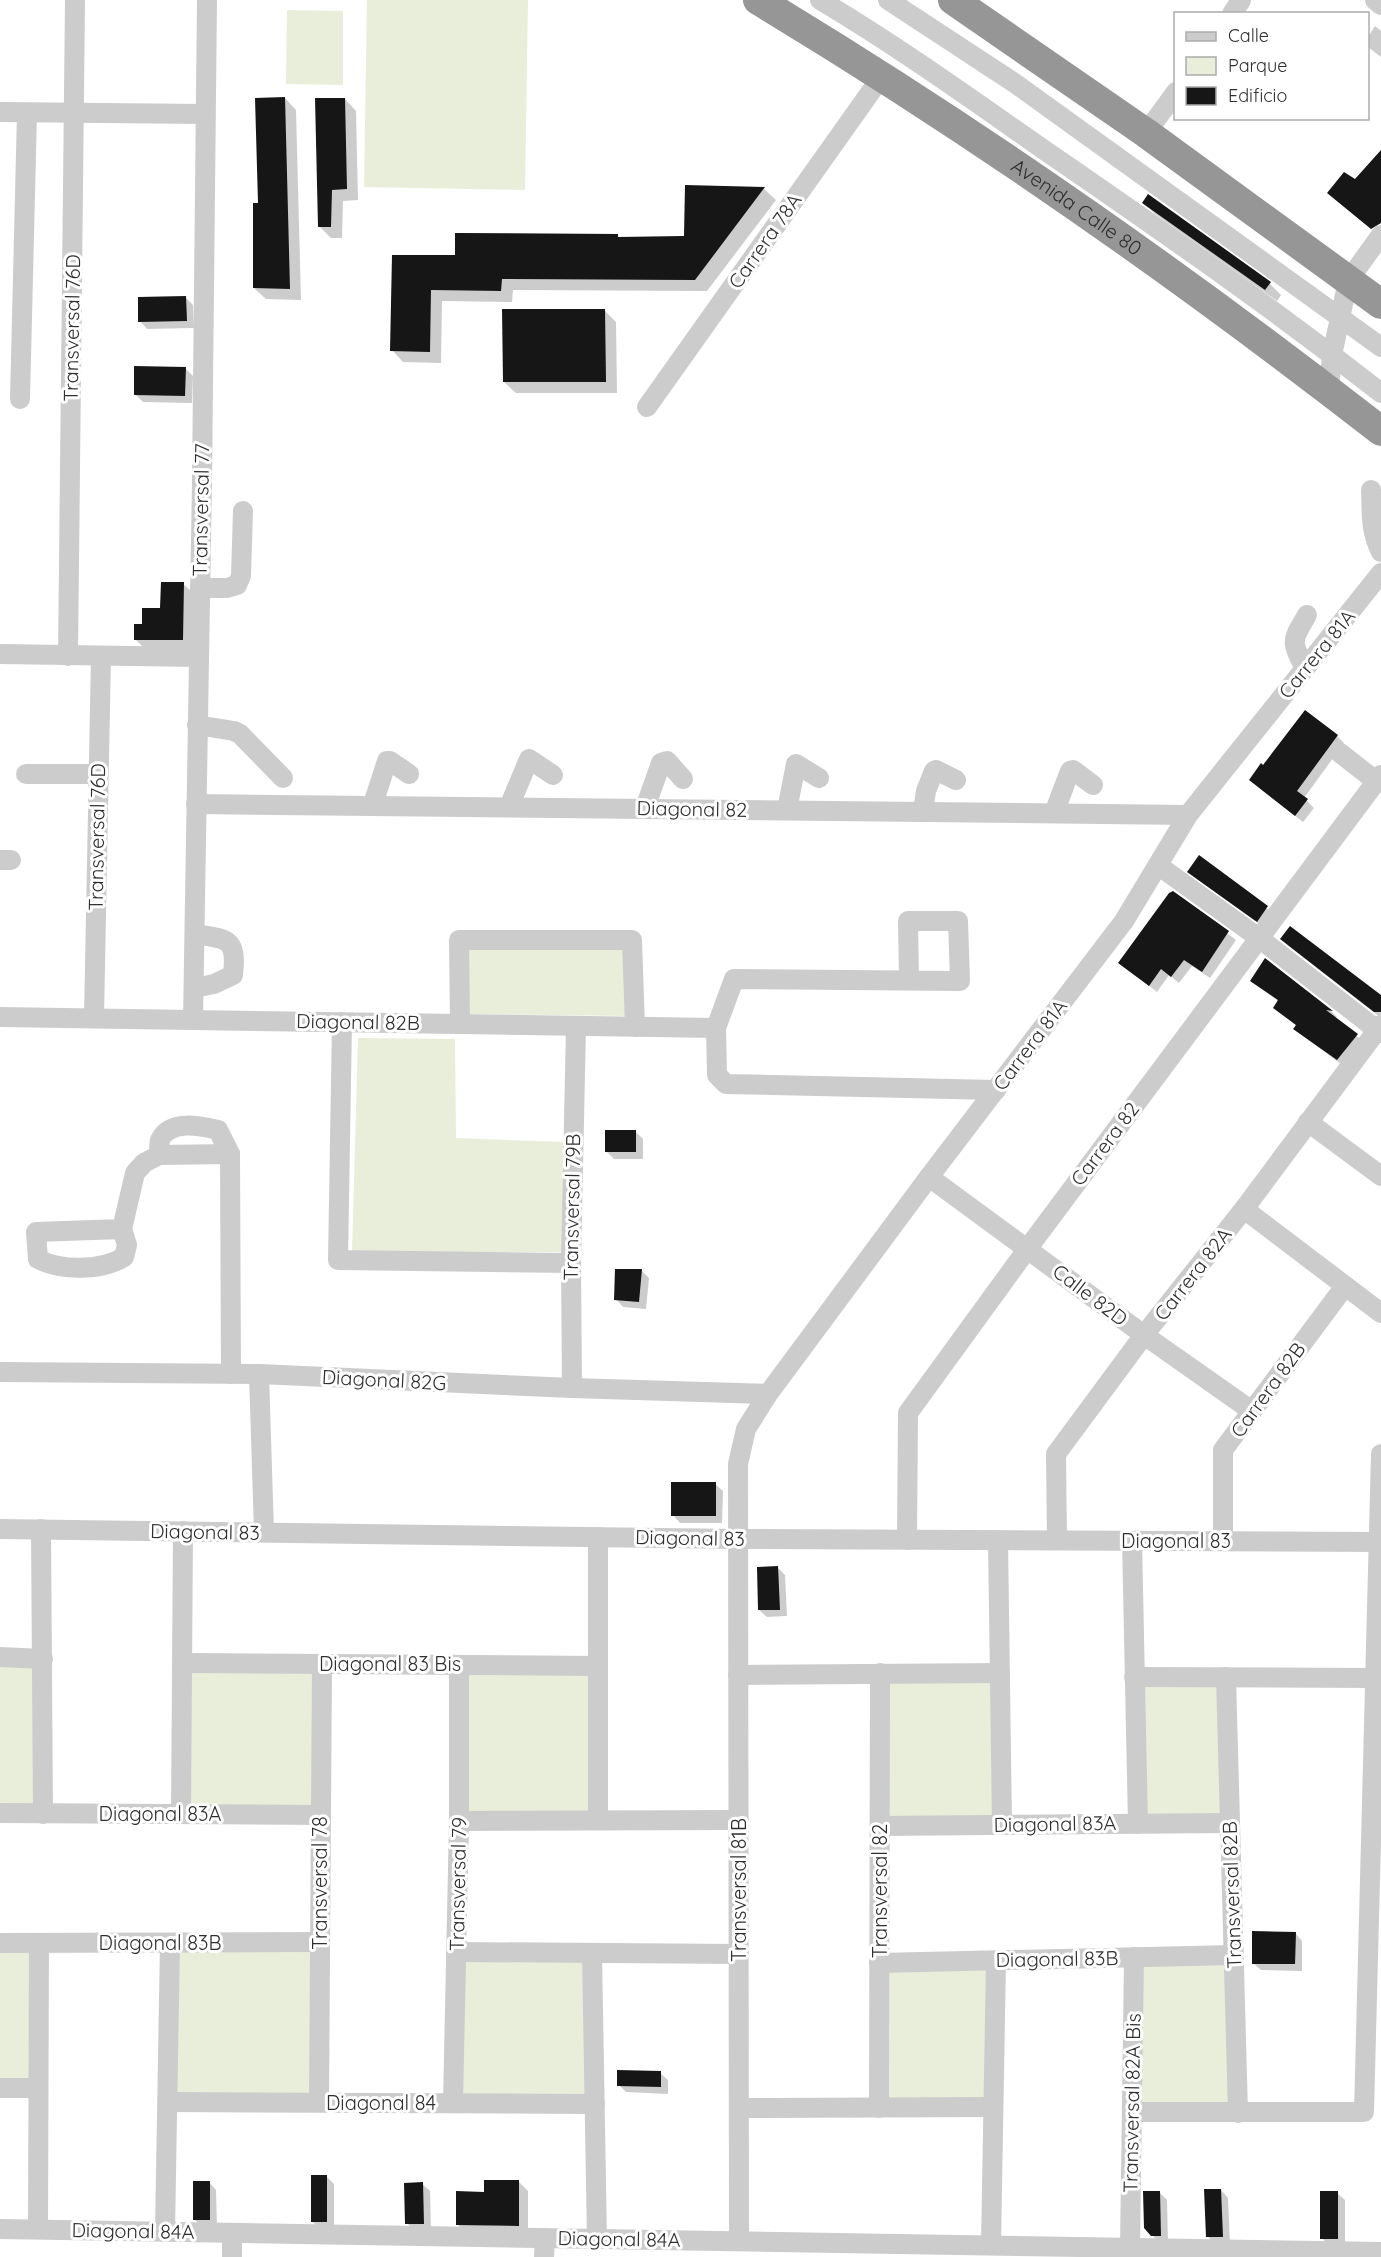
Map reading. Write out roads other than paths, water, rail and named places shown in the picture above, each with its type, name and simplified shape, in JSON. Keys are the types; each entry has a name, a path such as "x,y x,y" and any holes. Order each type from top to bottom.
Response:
{"highway":[{"name":"Avenida Calle 80","path":"758,0 946,117 1123,240 1329,390 1381,431"},
{"path":"953,0 1146,133 1381,304"}],"street":[{"name":"Transversal 76D","path":"68,656 75,0"},
{"name":"Transversal 77","path":"194,1020 207,0"},
{"path":"820,0 920,64 1096,186 1332,355 1381,393"},
{"path":"888,0 1016,84 1381,347"},
{"path":"1375,0 1381,5"},
{"name":"Carrera 78A","path":"648,407 882,76"},
{"path":"1146,133 1174,95"},
{"path":"0,112 205,114"},
{"path":"20,399 27,112"},
{"path":"1329,390 1332,355 1348,281 1381,235"},
{"path":"1371,489 1372,528 1381,552"},
{"path":"200,588 227,588 237,585 241,576 243,512"},
{"name":"Carrera 81A","path":"738,1539 738,1464 742,1441 752,1419 768,1394 929,1177 1124,921 1159,866 1188,814 1381,573"},
{"path":"1305,668 1295,651 1294,643 1307,615"},
{"path":"0,654 198,657"},
{"name":"Transversal 76D","path":"94,1018 102,656"},
{"path":"197,725 240,734 283,778"},
{"path":"1340,753 1379,778"},
{"path":"509,807 529,759 553,775"},
{"path":"373,804 387,761 390,760 409,774"},
{"path":"645,808 662,763 667,761 682,779"},
{"path":"787,810 796,764 819,778"},
{"path":"1054,813 1071,771 1073,770 1093,785"},
{"path":"922,811 926,791 934,771 956,780"},
{"path":"26,774 98,774"},
{"name":"Carrera 82","path":"907,1540 908,1413 1028,1248 1379,778"},
{"name":"Diagonal 82","path":"196,804 1188,814"},
{"path":"1159,866 1380,1029"},
{"path":"909,980 908,921 958,921 960,981 734,979 716,1028 717,1075 726,1084 996,1090"},
{"path":"194,988 214,984 233,975 236,954 229,944 219,938 195,934"},
{"path":"460,1024 459,940 632,940 635,1027"},
{"name":"Diagonal 82B","path":"0,1017 716,1028"},
{"path":"342,1022 338,1260 571,1263"},
{"name":"Transversal 79B","path":"572,1388 571,1263 576,1026"},
{"name":"Carrera 82A","path":"1057,1540 1056,1454 1144,1335 1244,1209 1380,1029"},
{"path":"1308,1122 1381,1176"},
{"path":"159,1155 160,1141 168,1133 181,1126 202,1126 218,1130 230,1154 231,1374"},
{"path":"122,1229 36,1232 38,1259 60,1266 101,1267 124,1257 127,1245 122,1229 135,1173 144,1163 159,1155 230,1154"},
{"name":"Calle 82D","path":"929,1177 1144,1335 1252,1411"},
{"path":"1244,1209 1381,1313"},
{"name":"Carrera 82B","path":"1223,1541 1224,1450 1345,1286"},
{"name":"Diagonal 82G","path":"0,1372 259,1374 768,1394"},
{"path":"259,1374 264,1533"},
{"path":"1132,2112 1364,2112 1374,1973 1375,1678 1381,1454"},
{"name":"Diagonal 83","path":"0,1529 738,1539 1380,1542"},
{"path":"41,1529 43,1814"},
{"path":"181,1814 183,1531"},
{"path":"598,1537 598,1820"},
{"name":"Transversal 81B","path":"738,1539 739,2241"},
{"path":"998,1540 1002,1825"},
{"path":"1132,1541 1138,1824"},
{"path":"0,1657 43,1659"},
{"name":"Diagonal 83 Bis","path":"182,1663 598,1666"},
{"name":"Transversal 78","path":"319,2102 322,1664"},
{"name":"Transversal 79","path":"453,2103 459,1821 459,1665"},
{"name":"Transversal 82","path":"879,2108 880,1673"},
{"path":"738,1675 1000,1673"},
{"path":"1134,1677 1375,1678"},
{"name":"Transversal 82B","path":"1226,1677 1238,2113"},
{"name":"Diagonal 83A","path":"0,1813 321,1815"},
{"path":"459,1821 739,1820"},
{"name":"Diagonal 83A","path":"880,1826 1230,1822"},
{"name":"Diagonal 83B","path":"0,1943 320,1942"},
{"path":"38,2229 39,1943"},
{"path":"165,2232 170,1943"},
{"path":"456,1953 739,1954"},
{"path":"592,1953 597,2239"},
{"name":"Diagonal 83B","path":"879,1963 1234,1955"},
{"name":"Transversal 82A Bis","path":"1134,1958 1132,2112 1140,2251"},
{"path":"991,2245 996,1960"},
{"path":"0,2088 37,2088"},
{"name":"Diagonal 84","path":"168,2102 595,2104"},
{"path":"739,2108 993,2107"},
{"name":"Diagonal 84A","path":"0,2229 232,2233 545,2247 597,2239 739,2241 837,2250 969,2251 991,2245 1140,2251 1319,2254 1381,2252"},
{"path":"232,2233 232,2257"}]}
